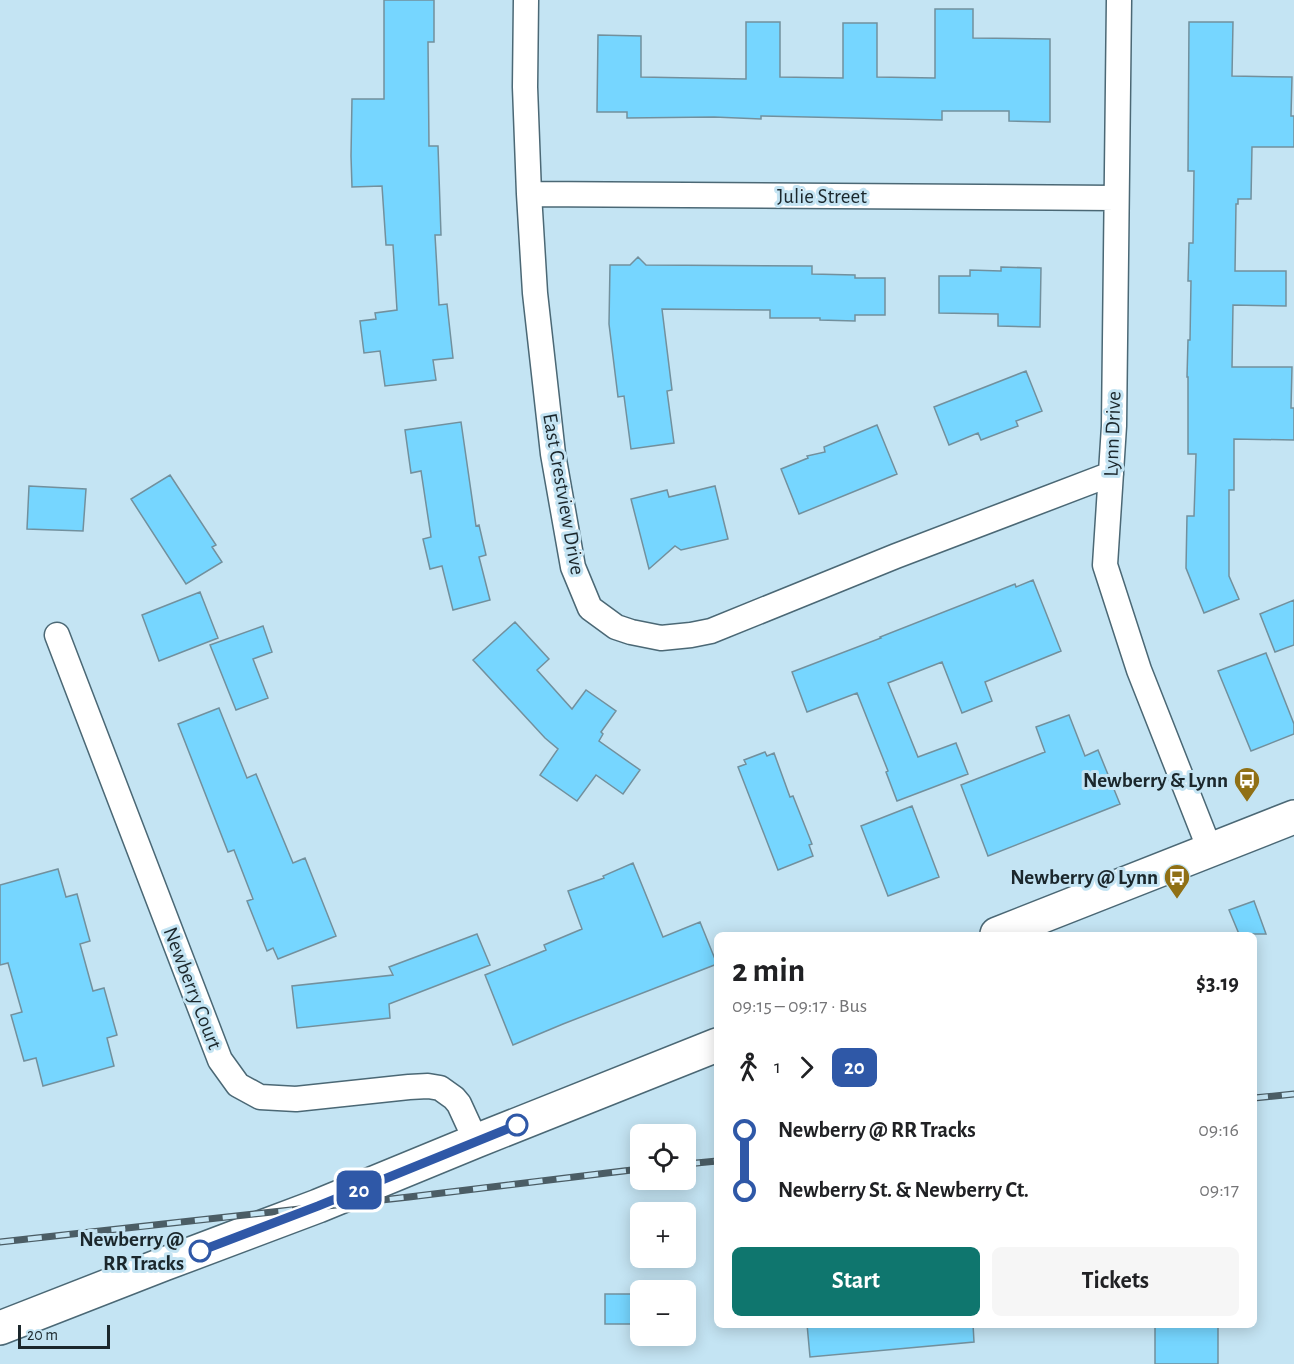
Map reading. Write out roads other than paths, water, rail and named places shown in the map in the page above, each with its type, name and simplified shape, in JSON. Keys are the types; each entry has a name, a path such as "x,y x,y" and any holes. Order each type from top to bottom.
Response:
{"main road":[{"path":"1002,932 1294,817"},
{"path":"0,1328 318,1206 714,1046"}],"street":[{"name":"East Crestview Drive","path":"526,0 525,87 536,293 553,454 573,567 590,608 616,627 661,638 711,631 896,556 1111,474"},
{"name":"Lynn Drive","path":"1119,0 1114,426 1106,565 1139,670 1210,850"},
{"name":"Julie Street","path":"529,194 1116,198"},
{"name":"Newberry Court","path":"57,635 220,1060 238,1085 260,1096 296,1099 409,1087 440,1088 459,1104 476,1141"}],"railway":[{"path":"1257,1098 1294,1094"},
{"path":"696,1163 714,1161"},
{"path":"0,1242 630,1170"}],"place":[{"name":"Newberry & Lynn","path":"1247,803"},
{"name":"Newberry @ Lynn","path":"1177,900"},
{"name":"Newberry @ RR Tracks","path":"200,1251"}]}
